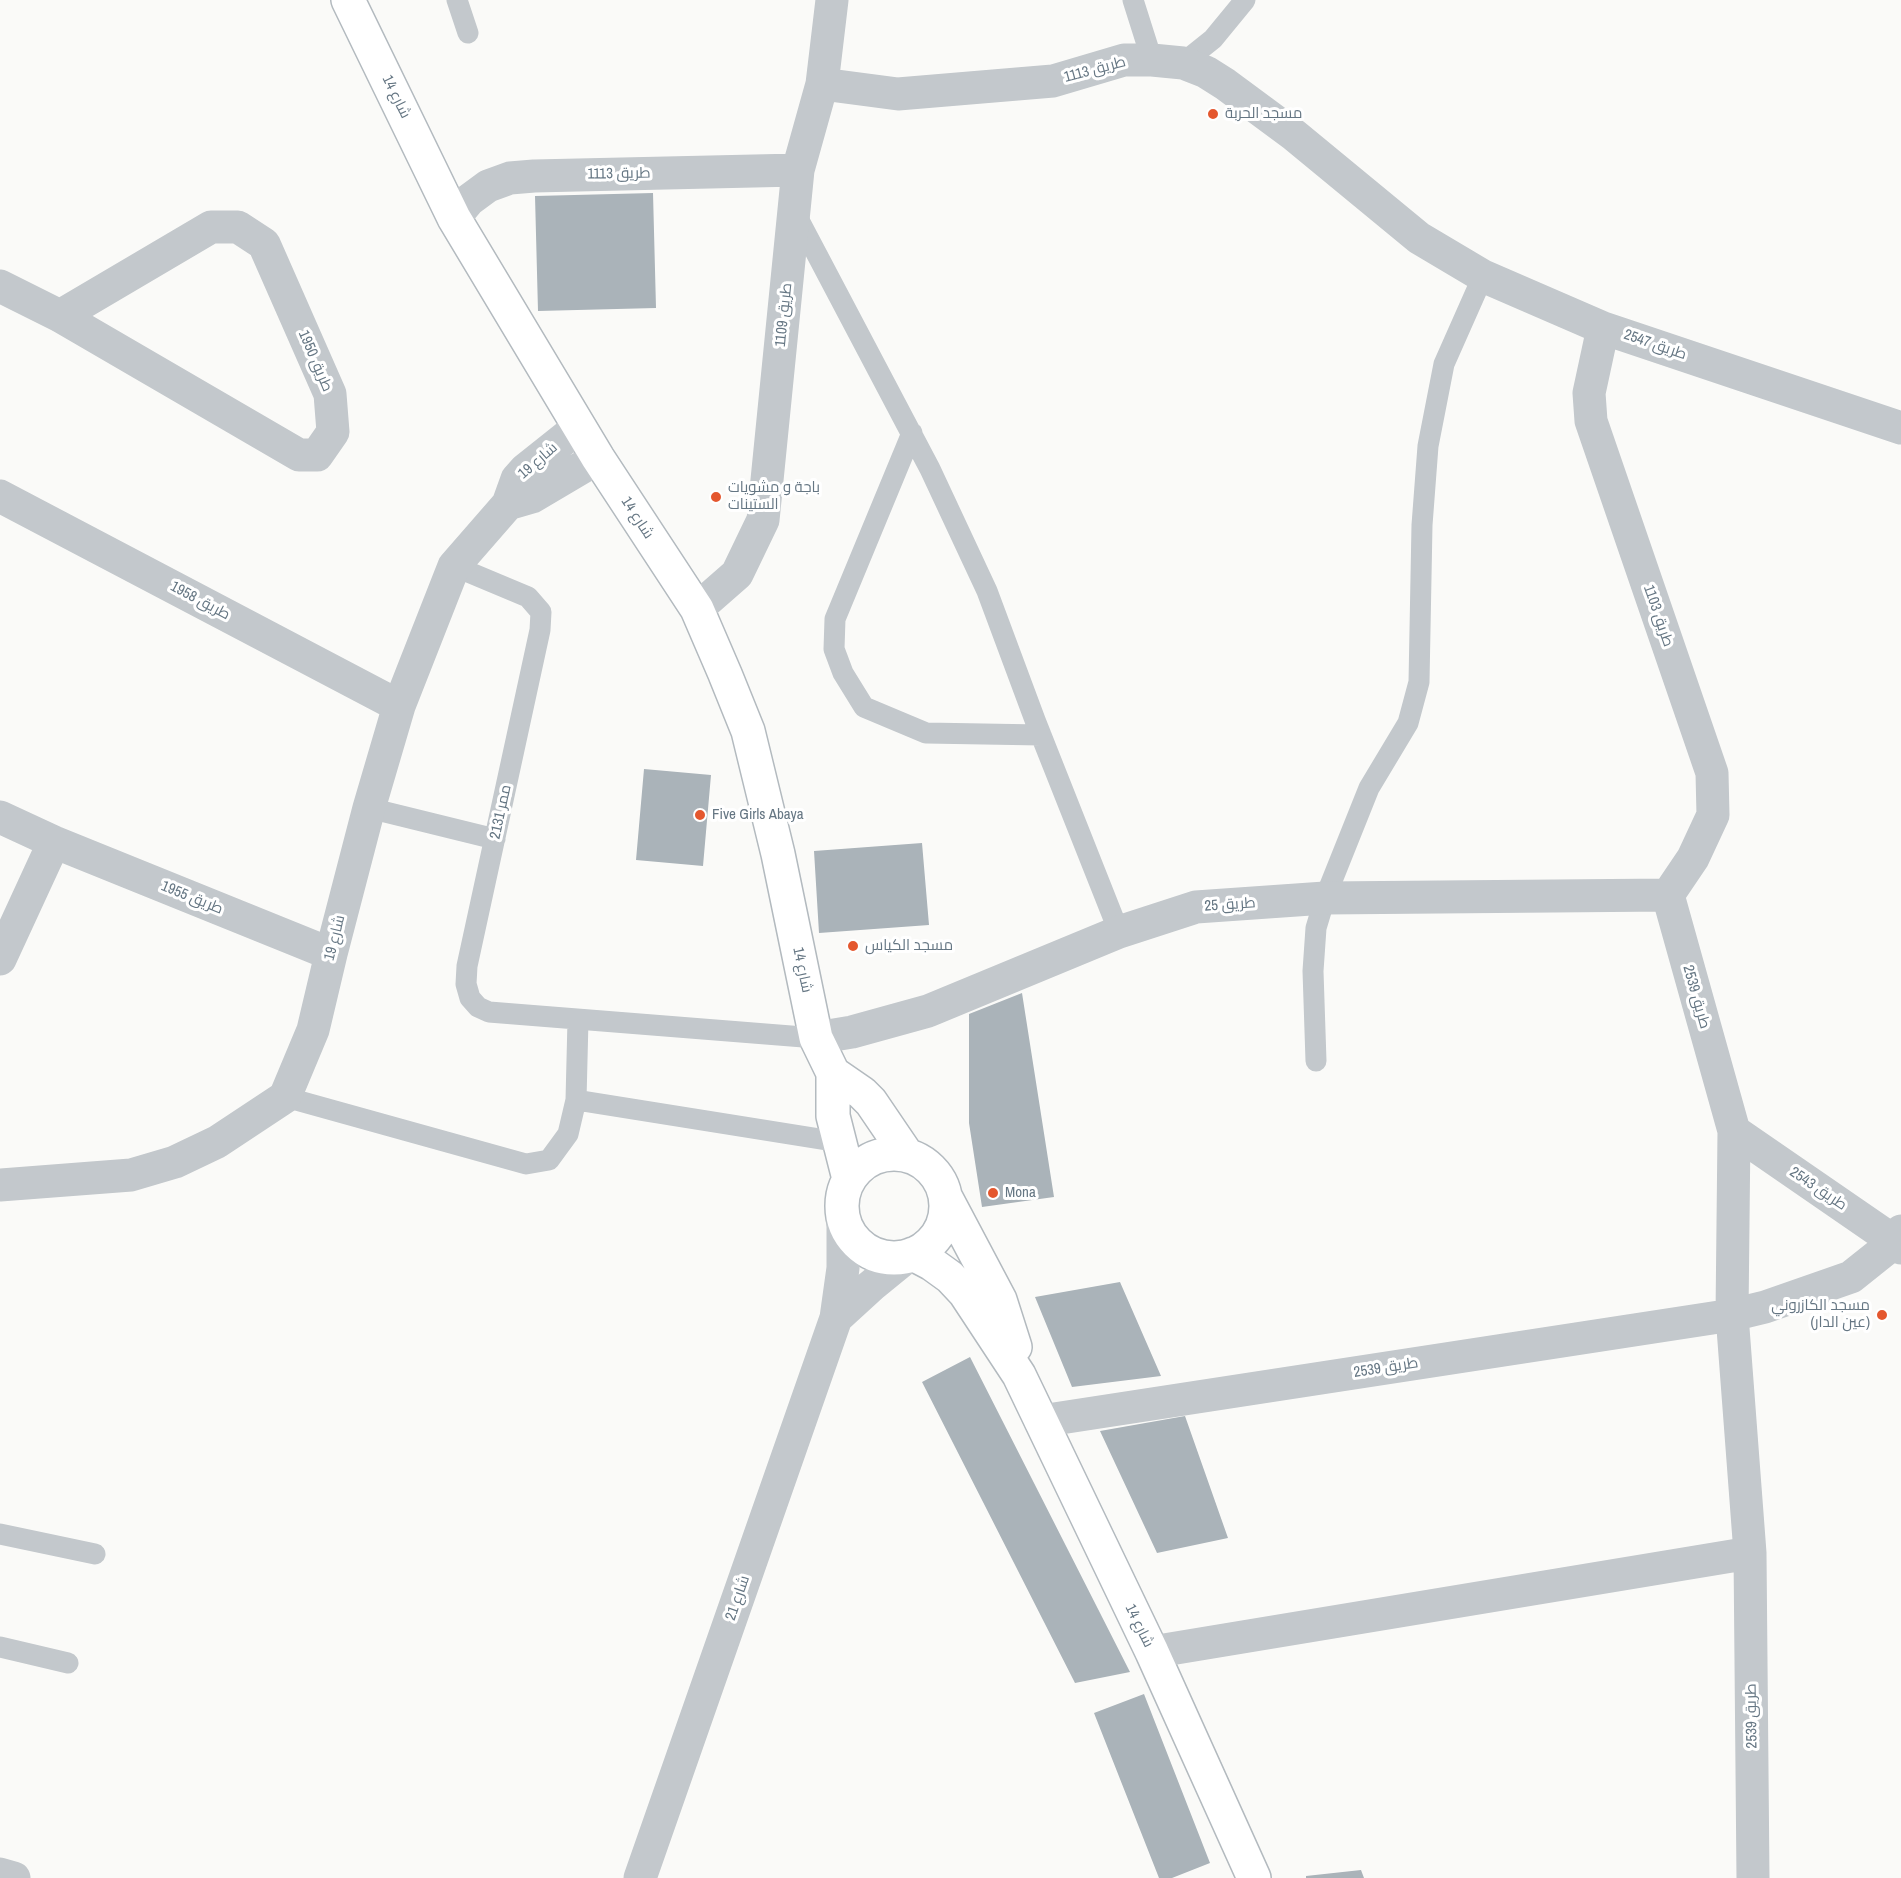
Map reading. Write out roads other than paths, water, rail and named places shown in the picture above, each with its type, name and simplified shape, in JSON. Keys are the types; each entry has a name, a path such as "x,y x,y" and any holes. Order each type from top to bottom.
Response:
{"street":[{"name":"شارع 14","path":"348,0 454,218 598,458 697,609 726,674 748,731 776,843 816,1038 833,1073 833,1116 849,1179"},
{"name":"طريق 1109","path":"697,609 737,574 763,520 798,170 822,84 832,0"},
{"name":"طريق 1113","path":"822,84 898,94 1053,81 1124,60 1168,62 1206,72 1225,84 1294,135 1419,238"},
{"name":"طريق 1113","path":"454,218 475,195 488,186 510,178 798,170"},
{"name":"طريق 1950","path":"0,286 60,316 299,455 317,455 333,432 330,394 264,244 238,227 211,227 60,316"},
{"name":"طريق 2547","path":"1419,238 1483,276 1603,328 1901,428"},
{"name":"طريق 1103","path":"1603,328 1589,393 1591,422 1713,773 1713,815 1693,858 1668,895"},
{"name":"شارع 19","path":"285,1097 313,1030 369,808 399,706 454,566 508,504 517,479 525,470 579,427"},
{"name":"شارع 19","path":"508,504 532,497 598,458"},
{"name":"طريق 1958","path":"0,496 399,706"},
{"name":"طريق 1955","path":"0,817 54,842 331,954"},
{"path":"0,959 54,842"},
{"name":"طريق 25","path":"816,1038 852,1032 928,1011 1119,932 1196,907 1325,898 1668,895"},
{"name":"طريق 2539","path":"1668,895 1734,1131 1732,1315 1750,1553 1754,1878"},
{"name":"شارع 14","path":"833,1073 871,1102 907,1155"},
{"path":"0,1185 130,1175 175,1162 217,1142 285,1097"},
{"name":"طريق 2543","path":"1734,1131 1899,1240"},
{"path":"892,1154 907,1155 921,1161 933,1171 941,1184 946,1198 946,1212 942,1226 926,1247 911,1255 892,1257 875,1254 861,1246 850,1233 843,1218 843,1197 849,1179 867,1161 892,1154"},
{"name":"شارع 14","path":"946,1198 1000,1300 1009,1324 1019,1375"},
{"name":"شارع 21","path":"640,1878 836,1318 843,1268 843,1218"},
{"name":"طريق 2539","path":"1041,1421 1732,1315 1765,1307 1851,1277 1899,1240"},
{"name":"شارع 14","path":"911,1255 932,1264 950,1277 965,1293 1019,1375 1152,1652 1254,1878"},
{"name":"شارع 21","path":"836,1318 871,1286 911,1255"},
{"path":"1152,1652 1750,1553"},
{"path":"0,1874 14,1878"}],"lane":[{"path":"457,0 468,33"},
{"path":"1134,0 1168,62 1214,39 1245,0"},
{"path":"794,211 912,433 987,591 1119,932"},
{"path":"1316,1061 1313,971 1316,928 1325,898 1369,788 1408,723 1419,682 1422,525 1428,447 1444,364 1483,276"},
{"path":"912,433 835,619 834,649 843,673 864,707 926,733 1041,735"},
{"name":"ممر 2131","path":"454,566 528,597 541,612 540,630 467,966 466,984 470,998 478,1007 489,1012 816,1038"},
{"path":"369,808 495,839"},
{"path":"285,1097 526,1164 549,1160 568,1134 576,1100 578,1020"},
{"path":"576,1100 839,1142"},
{"path":"0,1534 95,1554"},
{"path":"0,1647 68,1663"}],"place":[{"name":"مسجد الحربة","path":"1213,114"},
{"name":"باجة و مشويات الستينات","path":"716,497"},
{"name":"Five Girls Abaya","path":"700,815"},
{"name":"مسجد الكياس","path":"853,946"},
{"name":"Mona","path":"993,1193"},
{"name":"مسجد الكازروني (عين الدار)","path":"1882,1315"}]}
